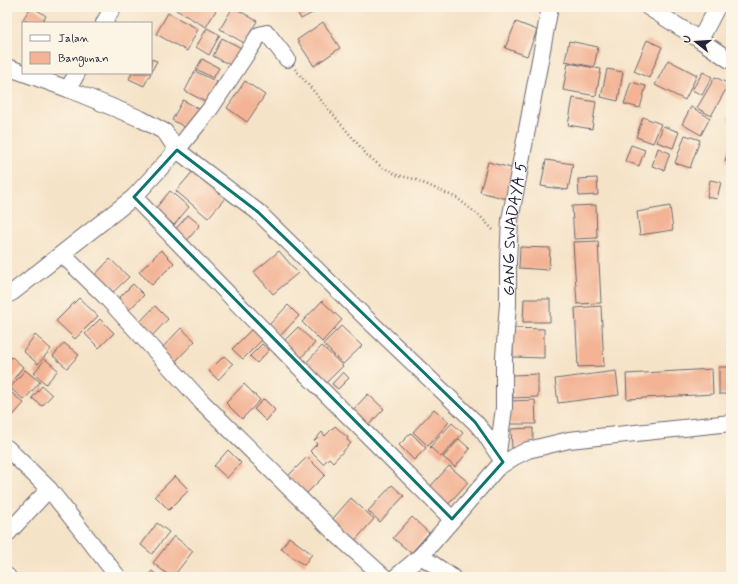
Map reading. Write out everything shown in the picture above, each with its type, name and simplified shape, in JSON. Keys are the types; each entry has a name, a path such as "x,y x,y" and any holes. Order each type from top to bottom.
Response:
{"street":[{"path":"105,22 113,7"},
{"name":"GANG SWADAYA 5","path":"501,458 510,220 550,7"},
{"path":"648,7 731,61"},
{"path":"700,40 717,7"},
{"path":"7,295 13,292 134,197 177,150 210,109 259,34 267,33 287,59"},
{"path":"7,67 22,72"},
{"path":"26,74 68,89 141,119 165,132 177,150 258,212 361,314 475,422 486,434 501,458"},
{"path":"68,89 76,74"},
{"path":"134,197 307,376 452,519"},
{"path":"62,254 106,297 201,400 334,532 384,577"},
{"path":"396,577 422,556 492,473 501,458 569,440 731,423"},
{"path":"7,448 49,489 118,577"},
{"path":"7,534 49,489"},
{"path":"422,556 452,577"}],"path":[{"path":"287,59 367,155 378,165 397,175 414,179 457,198 481,216 498,234"}],"highlighted area":[{"path":"177,150 258,212 475,422 503,462 452,519 134,197"}],"building":[{"path":"31,7 46,16 42,22 28,22 23,19"},
{"path":"177,7 218,7 206,27 176,10"},
{"path":"233,7 257,21 244,43 220,29"},
{"path":"294,7 319,7 320,9 301,19"},
{"path":"731,10 731,21 726,17"},
{"path":"168,13 198,29 187,51 156,34"},
{"path":"323,22 340,48 314,66 297,40"},
{"path":"516,22 537,30 527,56 505,48"},
{"path":"207,28 220,35 209,55 196,47"},
{"path":"222,38 243,49 234,67 213,56"},
{"path":"647,40 662,47 649,78 634,71"},
{"path":"569,41 598,47 594,67 565,61"},
{"path":"152,59 157,61 152,70"},
{"path":"202,59 219,68 213,78 196,69"},
{"path":"668,60 697,75 685,100 655,85"},
{"path":"568,63 601,69 596,96 563,90"},
{"path":"607,69 623,72 618,101 601,97"},
{"path":"195,71 217,82 206,102 185,91"},
{"path":"703,72 712,77 702,95 692,90"},
{"path":"132,74 150,74 144,86 129,79"},
{"path":"715,77 729,84 711,116 697,108"},
{"path":"245,81 265,95 247,122 227,108"},
{"path":"631,82 646,86 640,108 624,104"},
{"path":"573,98 596,102 592,129 568,125"},
{"path":"183,100 201,110 190,130 172,120"},
{"path":"691,107 710,118 701,135 682,124"},
{"path":"731,113 731,122 727,120"},
{"path":"643,117 661,124 653,143 636,137"},
{"path":"663,126 679,132 673,148 657,142"},
{"path":"685,135 700,140 690,168 675,163"},
{"path":"731,142 731,162 725,161"},
{"path":"631,145 645,150 639,166 625,161"},
{"path":"658,148 670,153 664,170 652,166"},
{"path":"546,160 573,164 568,190 541,186"},
{"path":"488,162 515,169 507,199 480,192"},
{"path":"194,170 226,197 208,218 176,191"},
{"path":"597,178 598,195 579,196 578,179"},
{"path":"710,180 721,182 717,199 707,197"},
{"path":"170,191 189,207 174,225 155,209"},
{"path":"596,205 597,238 574,239 572,206"},
{"path":"670,206 673,230 640,235 637,212"},
{"path":"188,215 200,225 185,243 173,232"},
{"path":"598,241 601,303 577,304 573,242"},
{"path":"520,247 550,248 549,270 519,268"},
{"path":"161,250 174,263 152,285 139,272"},
{"path":"279,251 298,273 273,294 254,272"},
{"path":"110,259 129,277 110,295 92,278"},
{"path":"133,284 144,295 126,313 115,302"},
{"path":"79,298 98,316 75,339 56,321"},
{"path":"524,299 550,299 550,322 523,322"},
{"path":"322,301 342,320 322,342 302,322"},
{"path":"288,305 299,316 280,336 269,325"},
{"path":"155,306 168,319 151,337 138,324"},
{"path":"601,306 604,366 578,367 575,308"},
{"path":"100,319 114,333 99,348 85,334"},
{"path":"341,326 362,346 343,364 323,344"},
{"path":"298,327 315,343 297,362 280,345"},
{"path":"181,328 195,341 173,364 159,351"},
{"path":"253,328 263,339 243,359 232,349"},
{"path":"513,328 544,329 544,358 513,357"},
{"path":"35,335 51,349 38,364 23,351"},
{"path":"64,343 79,355 67,368 53,356"},
{"path":"262,344 269,350 257,363 250,356"},
{"path":"322,346 343,366 322,387 302,367"},
{"path":"224,356 233,364 218,380 209,371"},
{"path":"12,357 23,367 9,385 7,383 7,363"},
{"path":"45,359 58,370 46,384 34,373"},
{"path":"719,367 731,367 731,394 719,394"},
{"path":"712,369 713,394 627,399 626,374"},
{"path":"25,370 40,382 24,400 10,388"},
{"path":"616,371 619,395 558,403 555,379"},
{"path":"343,372 349,378 338,389 332,384"},
{"path":"538,374 538,397 513,398 512,375"},
{"path":"244,384 260,400 242,419 226,403"},
{"path":"42,386 52,395 42,406 32,398"},
{"path":"7,389 24,403 9,420 7,418"},
{"path":"368,394 384,409 365,429 349,414"},
{"path":"264,399 275,410 266,421 254,409"},
{"path":"535,400 536,424 510,424 509,401"},
{"path":"434,409 449,422 428,446 413,432"},
{"path":"452,423 463,433 441,457 430,447"},
{"path":"335,426 348,438 347,440 351,443 333,462 329,458 323,464 310,451 317,444 314,441 322,432 325,436"},
{"path":"533,428 533,448 512,448 511,429"},
{"path":"411,433 426,448 414,460 399,445"},
{"path":"459,439 470,449 455,467 443,457"},
{"path":"228,450 241,463 227,478 214,466"},
{"path":"307,457 325,475 306,494 288,476"},
{"path":"449,466 468,482 445,508 426,491"},
{"path":"175,476 189,490 169,510 155,496"},
{"path":"392,485 404,496 380,522 368,511"},
{"path":"351,498 374,519 352,544 329,523"},
{"path":"412,517 429,533 411,553 393,538"},
{"path":"157,523 169,532 152,554 141,545"},
{"path":"174,536 193,551 173,577 171,577 153,563"},
{"path":"289,537 312,554 304,565 281,549"},
{"path":"152,571 160,577 147,577"}]}
